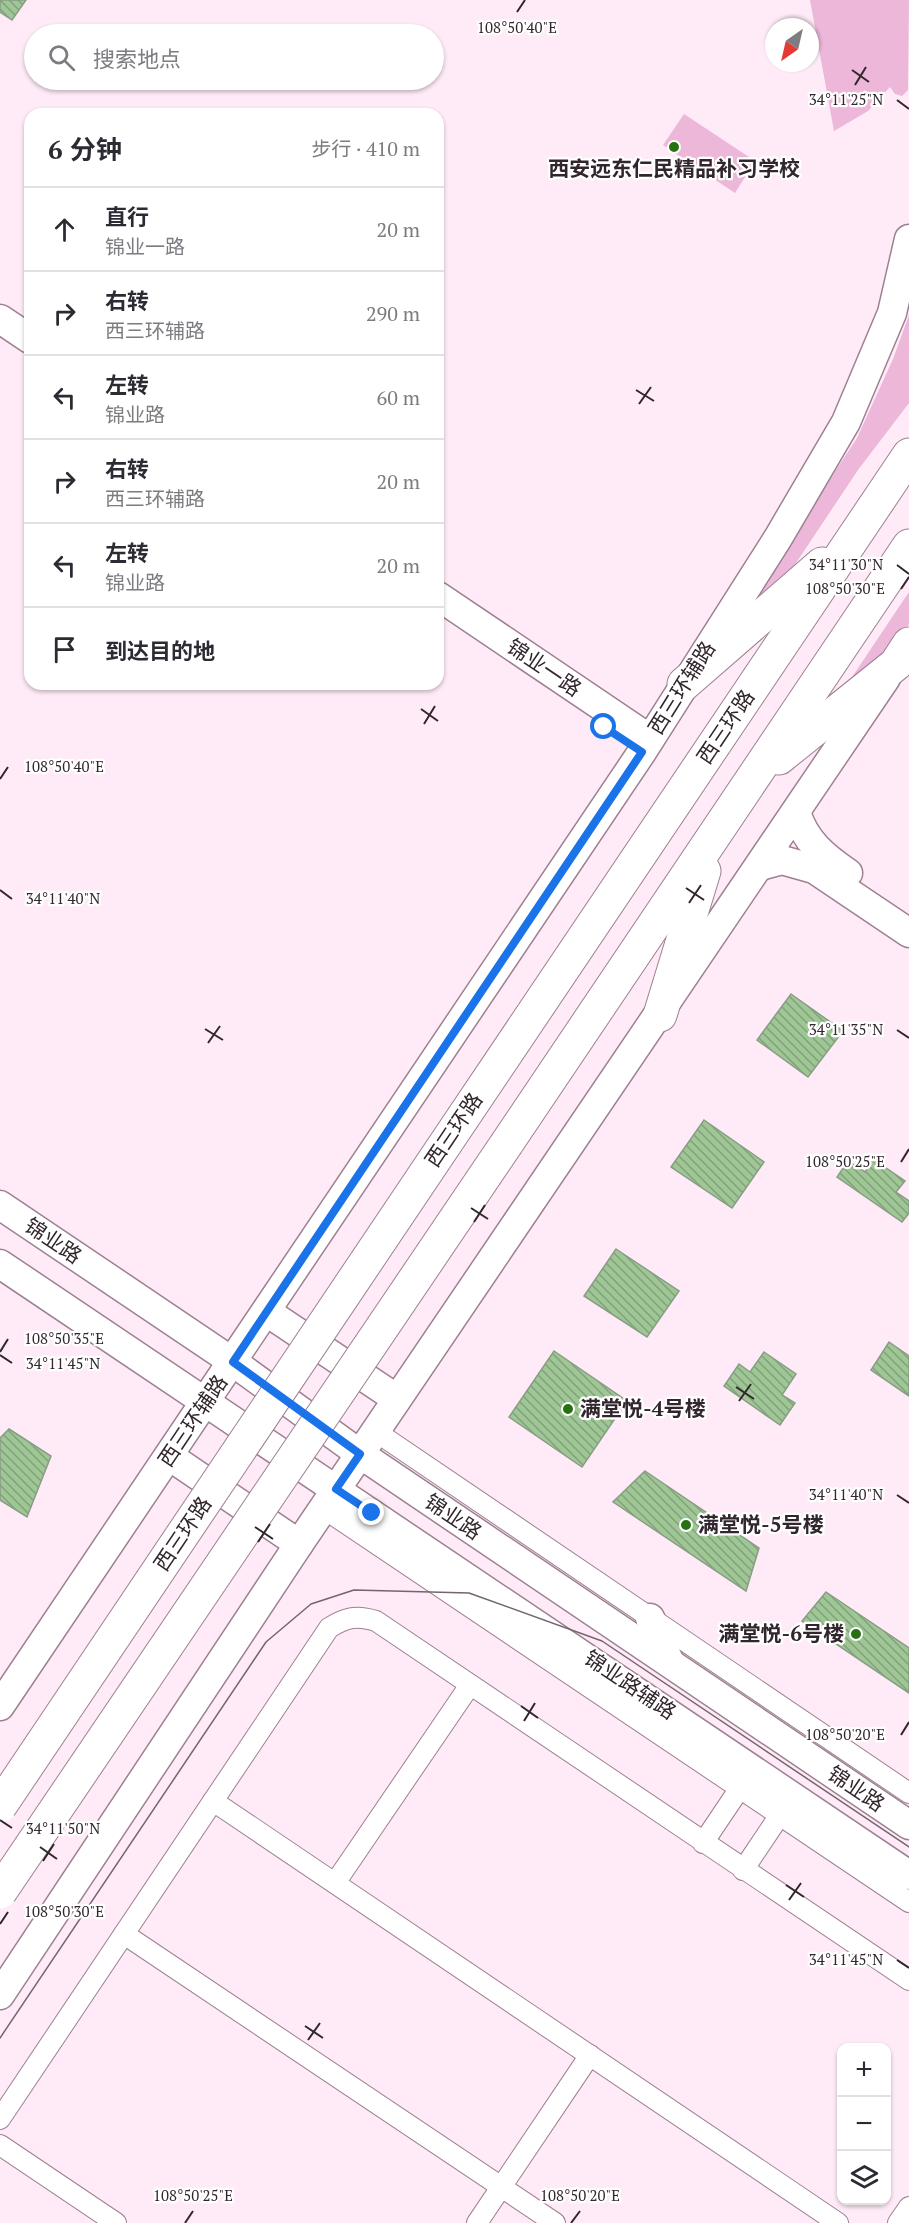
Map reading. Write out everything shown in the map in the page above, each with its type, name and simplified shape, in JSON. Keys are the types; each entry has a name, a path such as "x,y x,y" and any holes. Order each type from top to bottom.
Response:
{"highway":[{"name":"西三环路","path":"0,1806 909,455"},
{"path":"684,684 855,535"},
{"path":"0,1892 909,546"},
{"path":"754,778 902,654"},
{"path":"660,1015 713,838"}],"main road":[{"name":"西三环辅路","path":"0,1706 646,746 778,538 846,422 892,313 909,239"},
{"path":"892,313 909,268"},
{"path":"0,301 24,317"},
{"path":"0,319 24,335"},
{"name":"锦业一路","path":"444,600 646,746"},
{"name":"锦业一路","path":"444,619 646,746"},
{"path":"0,1995 299,1544 660,1015 902,654"},
{"path":"796,812 802,831 823,856 909,914"},
{"path":"760,866 782,860 814,868 909,933"},
{"name":"锦业路","path":"0,1205 233,1362 367,1443 670,1663 909,1824"},
{"name":"锦业路","path":"0,1264 206,1403 330,1498 739,1760 792,1810 909,1875"},
{"path":"267,1312 397,1399"},
{"path":"169,1456 299,1544"},
{"path":"650,1618 670,1663"}],"street":[{"path":"367,1443 650,1618 909,1793"},
{"name":"锦业路辅路","path":"330,1498 741,1788 792,1810 909,1902"},
{"path":"0,2119 329,1628 341,1620 360,1616 376,1621 909,1980"},
{"path":"335,1884 470,1685"},
{"path":"703,1843 741,1788 739,1760"},
{"path":"213,1801 838,2223"},
{"path":"743,1870 792,1810"},
{"path":"124,1934 555,2223"},
{"path":"477,2223 590,2055"},
{"path":"0,2145 116,2223"},
{"path":"898,2223 909,2207"}],"shaded area":[{"path":"810,0 909,0 908,90 902,96 895,94 890,87 868,111 834,131 819,49 819,18 813,18"},
{"path":"684,114 755,161 735,193 663,145"},
{"path":"909,315 909,403 858,470 780,587 742,613 857,438 893,359"},
{"path":"909,592 909,624 891,651 846,686"}],"building":[{"path":"0,0 26,0 12,20 0,12"},
{"path":"791,994 843,1031 808,1077 757,1040"},
{"path":"704,1120 764,1162 732,1208 671,1167"},
{"path":"873,1159 905,1181 896,1192 909,1201 909,1213 902,1222 837,1177 848,1161 865,1172"},
{"path":"616,1249 679,1291 647,1337 584,1296"},
{"path":"889,1342 909,1356 909,1396 871,1370"},
{"name":"满堂悦-4号楼","path":"554,1351 627,1401 582,1467 509,1417"},
{"path":"764,1352 796,1374 782,1395 795,1403 780,1425 724,1386 739,1364 750,1372"},
{"path":"9,1429 51,1456 27,1517 0,1500 0,1438"},
{"name":"满堂悦-5号楼","path":"645,1471 759,1548 746,1591 613,1502"},
{"name":"满堂悦-6号楼","path":"826,1592 909,1648 909,1693 802,1621"}],"tram line":[{"path":"0,2038 266,1642 311,1604 354,1590 469,1593 602,1641 909,1847"}],"place":[{"name":"西安远东仁民精品补习学校","path":"674,147"},
{"name":"满堂悦-4号楼","path":"568,1409"},
{"name":"满堂悦-5号楼","path":"686,1525"},
{"name":"满堂悦-6号楼","path":"856,1634"}],"route":[{"path":"372,1513 336,1489 360,1454 233,1362 642,752 604,727"}]}
